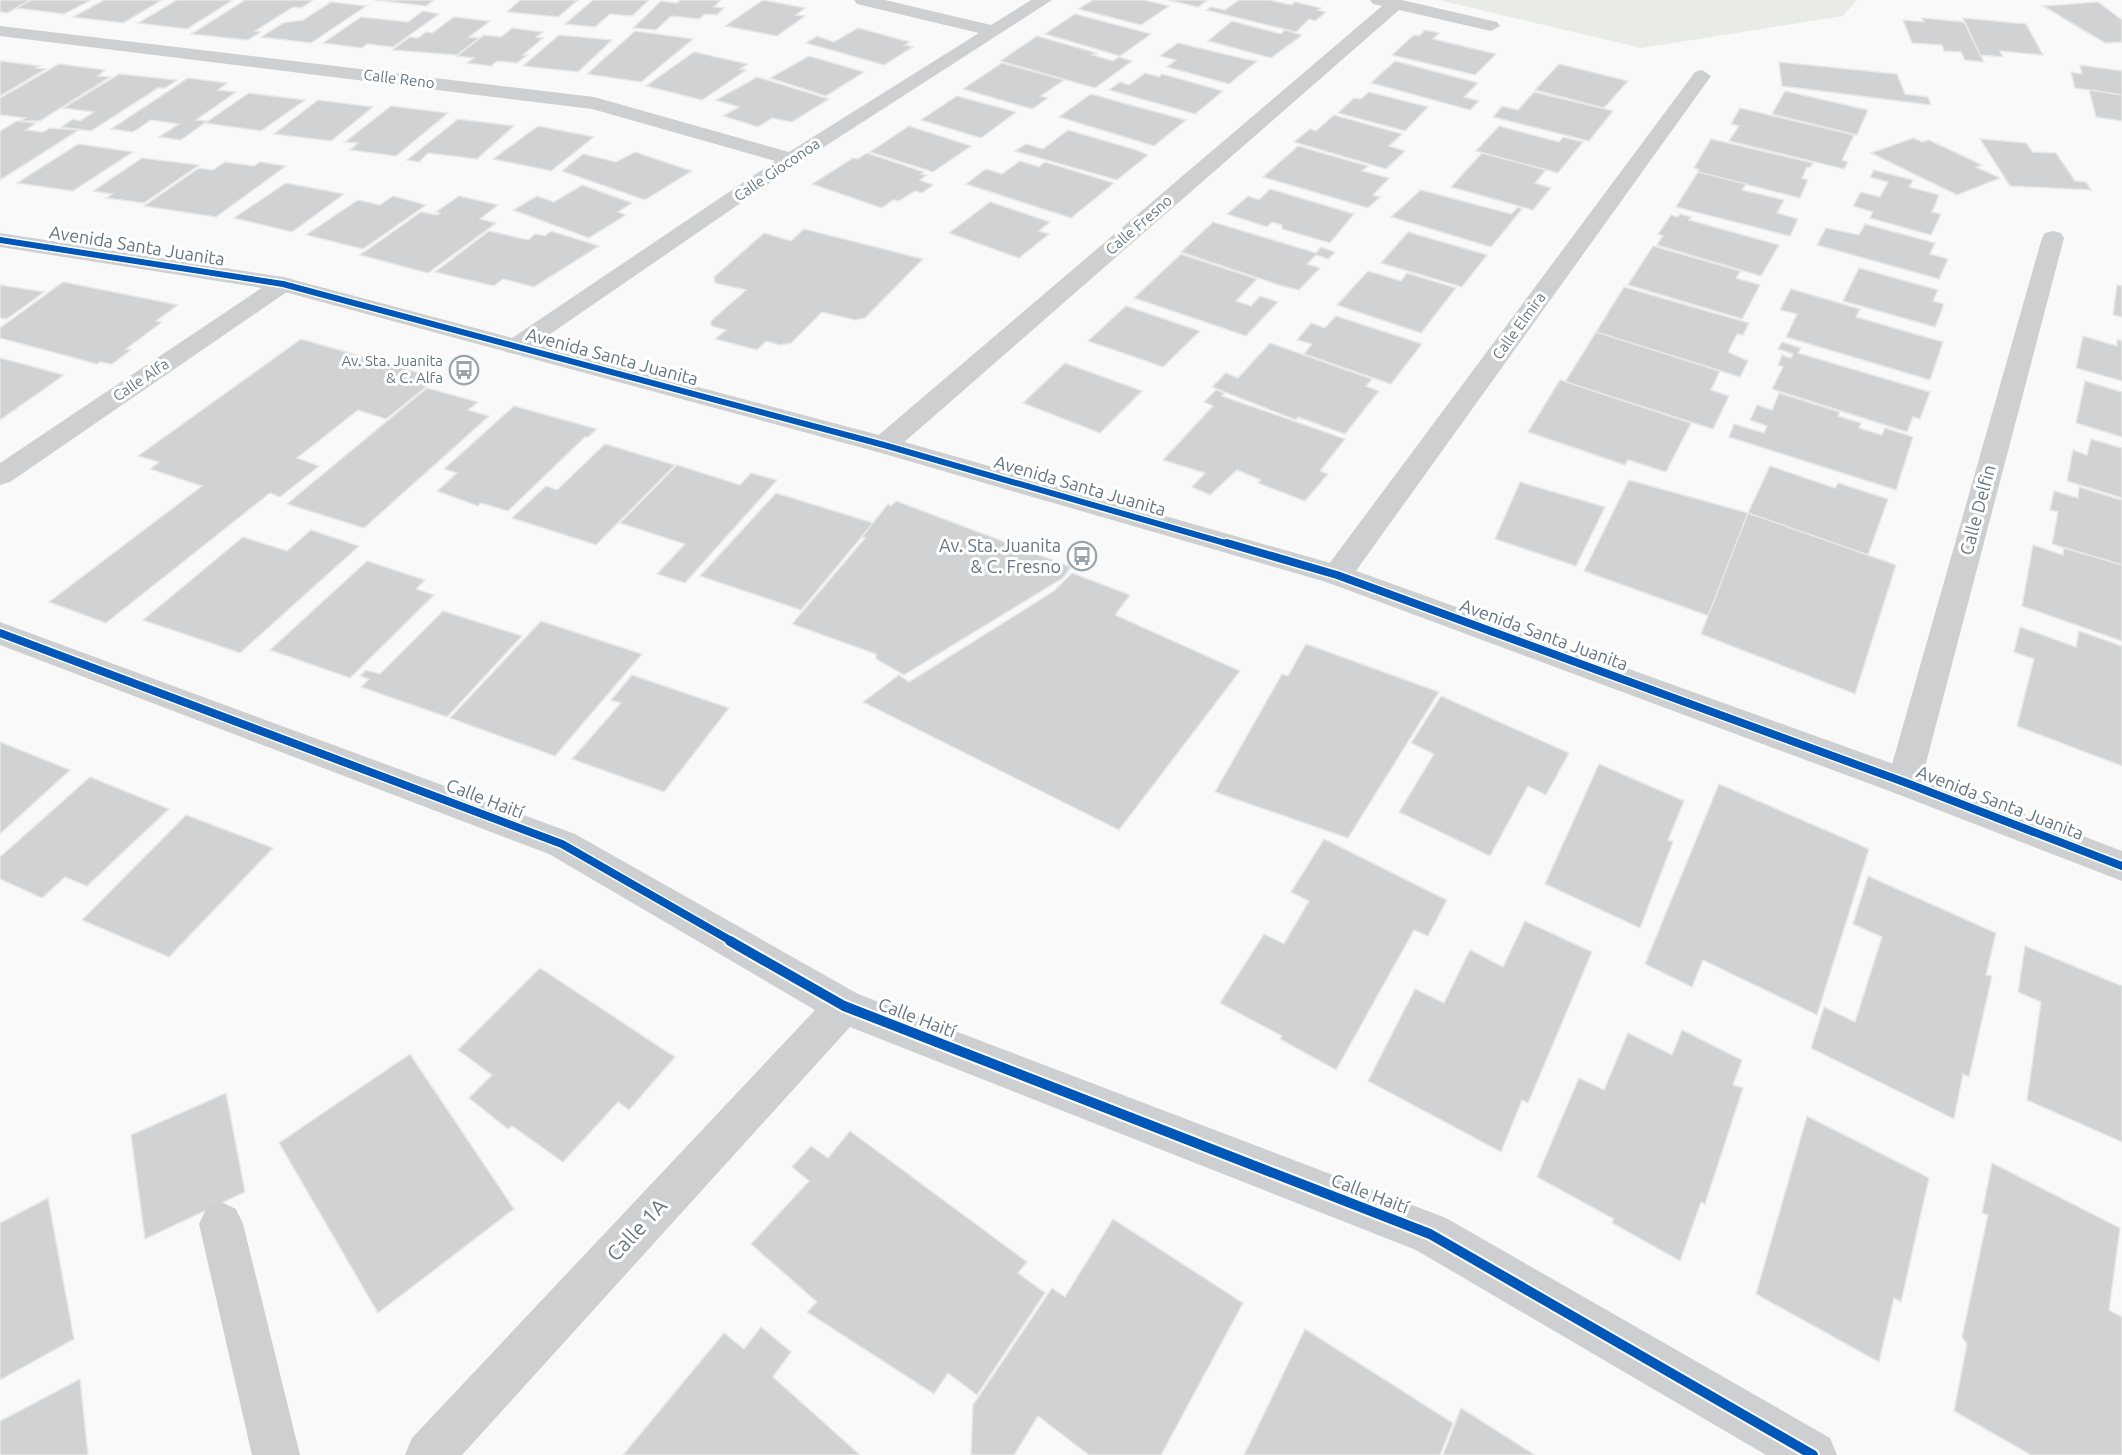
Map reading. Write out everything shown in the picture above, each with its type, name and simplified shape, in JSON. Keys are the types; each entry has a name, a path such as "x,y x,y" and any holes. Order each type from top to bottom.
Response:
{"street":[{"path":"863,0 993,32"},
{"name":"Calle Gioconoa","path":"515,346 792,159 1043,0"},
{"path":"1387,2 1491,26"},
{"name":"Calle Fresno","path":"884,445 1387,2"},
{"name":"Calle Reno","path":"0,31 594,103 792,159"},
{"name":"Calle Elmira","path":"1337,575 1702,76"},
{"name":"Calle Delfin","path":"1904,782 2053,238"},
{"name":"Avenida Santa Juanita","path":"0,240 283,284 884,445 1337,575 1904,782 2122,866"},
{"name":"Calle Alfa","path":"0,476 283,284"},
{"name":"Calle Haití","path":"0,633 562,844 844,1006 1430,1234 1813,1455"},
{"name":"Calle 1A","path":"429,1455 844,1006"},
{"path":"221,1224 276,1455"}],"shaded area":[{"path":"1439,0 1857,0 1843,16 1641,48"}],"building":[{"path":"0,0 31,0 7,13 0,12"},
{"path":"31,0 91,0 64,14 16,8"},
{"path":"104,0 162,0 123,23 73,17"},
{"path":"177,0 233,0 187,29 138,23"},
{"path":"245,0 313,0 301,8 293,7 255,31 261,32 248,40 191,34"},
{"path":"374,0 434,0 426,6"},
{"path":"520,0 578,0 558,17 507,12"},
{"path":"593,0 649,0 632,16 610,14 595,27 565,24"},
{"path":"680,0 721,0 714,7 724,8 717,15 705,14 699,19 671,16 656,30 633,28 661,1 677,3"},
{"path":"763,0 805,8 796,15 805,16 777,36 725,26"},
{"path":"1093,0 1144,0 1169,6 1141,25 1078,9"},
{"path":"1168,0 1208,0 1198,7"},
{"path":"1239,0 1269,0 1291,5 1295,2 1321,8 1318,10 1326,12 1315,21 1309,19 1296,32 1206,10 1211,7 1225,10"},
{"path":"331,2 366,6 311,43 261,37 283,23 303,20"},
{"path":"2098,2 2122,20 2122,42 2105,43 2043,6"},
{"path":"423,11 439,14 393,47 367,44 362,48 323,43 361,17 408,22"},
{"path":"1075,14 1151,34 1120,56 1045,34"},
{"path":"454,17 490,21 469,37 479,38 457,55 392,50 410,37 418,38 426,32 432,33"},
{"path":"1922,18 1964,22 1984,62 1965,60 1961,52 1944,51 1942,45 1912,43 1903,20 1924,22"},
{"path":"1963,18 2026,24 2043,55 2000,51 2003,57 1980,55"},
{"path":"1232,21 1281,34 1285,30 1302,35 1271,58 1208,41"},
{"path":"512,28 543,32 536,37 543,38 517,63 497,61 491,66 467,63 474,58 457,56 484,35 501,37"},
{"path":"858,28 910,42 905,45 913,47 884,65 806,43 817,36 834,42"},
{"path":"1425,30 1439,33 1433,39 1496,54 1475,75 1392,55 1414,35 1419,36"},
{"path":"635,31 693,39 641,82 587,74"},
{"path":"559,35 612,40 578,72 523,66"},
{"path":"1037,36 1097,53 1092,55 1113,61 1119,57 1132,61 1095,88 1000,61"},
{"path":"1178,43 1257,61 1229,84 1167,67 1176,60 1160,56"},
{"path":"694,52 748,64 740,69 746,70 702,100 646,86"},
{"path":"809,56 864,72 826,96 770,78"},
{"path":"0,61 40,66 36,68 46,69 0,96"},
{"path":"1395,61 1478,83 1464,97 1479,101 1470,110 1371,83"},
{"path":"1779,62 1897,74 1905,94 1928,97 1931,105 1782,86"},
{"path":"1002,63 1064,80 1041,96 1048,98 1032,109 963,89"},
{"path":"59,64 105,70 98,76 110,77 40,121 20,121 25,118 0,115 0,98"},
{"path":"1559,64 1628,81 1604,108 1535,90"},
{"path":"2080,65 2122,71 2122,95 2075,88 2071,72 2082,74"},
{"path":"1145,73 1159,77 1162,74 1223,91 1195,114 1109,90 1120,82 1129,85"},
{"path":"119,74 177,80 165,88 158,88 91,131 61,127 73,119 80,121 94,112 63,108"},
{"path":"757,77 829,99 792,122 772,118 758,127 723,116 739,107 716,100"},
{"path":"188,78 227,83 218,90 236,92 196,120 207,121 181,140 159,137 179,124 151,120 133,132 111,129"},
{"path":"2089,90 2122,95 2122,121 2096,117"},
{"path":"1785,91 1868,110 1857,135 1772,114"},
{"path":"1369,92 1428,107 1405,131 1338,113 1354,98 1361,99"},
{"path":"1534,92 1613,111 1589,141 1493,117 1502,106 1518,110"},
{"path":"249,93 305,100 261,131 205,123"},
{"path":"1091,94 1186,120 1154,146 1059,117"},
{"path":"957,96 1016,112 981,138 921,120"},
{"path":"318,100 373,107 331,141 274,134"},
{"path":"391,106 448,113 396,156 350,150 358,143 345,142"},
{"path":"1740,108 1854,135 1842,160 1848,162 1844,169 1729,141 1739,126 1731,124"},
{"path":"1334,115 1402,134 1389,146 1405,151 1386,169 1294,142 1310,129 1316,131"},
{"path":"458,119 514,126 477,159 428,153 419,162 407,160"},
{"path":"17,121 36,123 26,130 43,132 50,128 79,130 0,180 0,131"},
{"path":"538,126 594,137 551,171 493,159"},
{"path":"909,126 971,146 933,172 870,152"},
{"path":"1499,126 1559,142 1563,137 1583,142 1558,173 1476,151"},
{"path":"1068,130 1148,155 1117,180 1015,151 1026,144 1043,149"},
{"path":"1913,138 1922,142 1929,140 1982,165 1976,167 2000,178 1957,195 1871,153"},
{"path":"1711,139 1813,163 1810,168 1807,167 1802,178 1808,180 1800,198 1698,172 1699,170 1694,168"},
{"path":"1980,139 2026,143 2033,152 2056,153 2075,181 2086,182 2091,190 2010,186"},
{"path":"78,144 133,152 73,191 17,183"},
{"path":"1298,146 1368,166 1362,171 1389,178 1373,195 1380,197 1368,208 1263,177"},
{"path":"635,152 692,171 645,200 562,171 583,154 616,162"},
{"path":"867,153 924,172 921,174 927,175 920,180 933,185 922,193 915,191 899,201 893,200 882,208 812,184 853,158 858,159"},
{"path":"1482,153 1546,170 1535,183 1551,188 1533,210 1451,187"},
{"path":"142,158 199,165 144,203 106,198 112,194 93,191"},
{"path":"1020,161 1039,167 1045,162 1114,183 1071,218 966,184 986,169 1002,174"},
{"path":"225,162 254,166 260,162 286,166 216,217 144,206 199,168 213,170"},
{"path":"1874,170 1913,180 1909,187 1939,195 1932,212 1941,214 1931,235 1870,218 1873,212 1853,206 1861,192 1880,197 1888,182 1870,177"},
{"path":"1698,172 1746,184 1742,190 1784,200 1777,213 1798,219 1790,236 1676,207"},
{"path":"286,183 344,194 292,232 234,218"},
{"path":"582,185 632,203 618,212 626,215 589,238 513,210 537,196 554,202"},
{"path":"1270,189 1354,214 1330,243 1282,229 1282,225 1272,222 1267,227 1227,214 1248,196 1259,200"},
{"path":"1421,190 1511,214 1518,207 1522,209 1491,247 1391,217"},
{"path":"393,196 426,205 363,249 306,235 358,200 380,205"},
{"path":"459,196 498,205 480,219 496,223 428,273 360,255 421,212 437,215 440,213 436,212"},
{"path":"990,202 1050,222 1039,231 1049,234 1019,258 949,233"},
{"path":"1680,214 1691,217 1689,220 1779,245 1761,276 1657,245 1663,236 1658,234 1671,215 1678,217"},
{"path":"1213,222 1316,253 1321,247 1335,252 1328,259 1316,255 1307,264 1320,268 1299,290 1282,286 1181,252"},
{"path":"1865,224 1935,243 1930,254 1948,259 1939,279 1817,245 1826,228 1859,235"},
{"path":"804,229 923,259 865,318 855,320 822,312 791,343 780,345 766,341 757,350 715,339 726,330 711,326 711,321 746,290 715,283 714,277 764,233 791,241"},
{"path":"489,231 528,240 535,234 545,236 551,231 599,246 534,287 503,279 494,286 435,272"},
{"path":"1408,232 1487,255 1462,287 1381,263"},
{"path":"1653,246 1741,271 1736,278 1760,285 1742,319 1628,285"},
{"path":"1181,254 1257,279 1236,301 1251,306 1260,296 1278,302 1246,336 1134,298"},
{"path":"1859,268 1938,290 1933,301 1944,304 1935,327 1843,301"},
{"path":"1368,271 1401,281 1407,273 1456,288 1421,333 1337,305"},
{"path":"63,282 178,305 156,321 162,322 126,349 131,350 112,364 100,362 97,364 0,338 0,328"},
{"path":"0,285 44,292 7,319 0,318"},
{"path":"2117,285 2122,286 2122,317 2113,315"},
{"path":"1624,287 1749,323 1743,335 1737,334 1728,352 1748,361 1740,377 1596,332"},
{"path":"1791,289 1860,309 1856,317 1943,342 1930,380 1786,337 1797,314 1780,310"},
{"path":"1126,306 1200,331 1163,367 1088,341"},
{"path":"1336,316 1422,344 1391,384 1304,354 1312,344 1297,340 1311,323 1325,328"},
{"path":"1596,332 1720,371 1711,390 1729,396 1713,429 1565,382"},
{"path":"2083,336 2117,346 2117,339 2122,341 2122,381 2076,368"},
{"path":"301,339 437,378 386,419 358,410 297,458 319,466 280,497 270,493 106,623 49,602 202,486 150,469 159,462 138,456"},
{"path":"1782,342 1801,348 1798,353 1930,392 1920,419 1913,417 1907,432 1772,389 1783,367 1778,365 1782,355 1791,358 1793,354 1778,349"},
{"path":"1270,343 1372,379 1366,386 1379,391 1345,434 1298,417 1296,420 1212,387 1226,373 1238,378"},
{"path":"0,358 64,375 0,420"},
{"path":"1065,363 1142,391 1100,433 1023,403"},
{"path":"1560,380 1691,423 1666,472 1628,460 1625,465 1528,432"},
{"path":"2085,381 2122,392 2122,437 2076,423"},
{"path":"427,388 478,402 468,410 489,416 364,528 287,504"},
{"path":"1216,390 1224,393 1222,396 1345,439 1320,471 1328,474 1305,501 1258,483 1261,480 1237,470 1210,495 1192,487 1205,473 1163,460 1213,406 1204,402"},
{"path":"1779,393 1840,412 1838,416 1861,423 1859,428 1882,435 1885,428 1913,437 1896,490 1729,437 1734,424 1764,433 1767,426 1750,420 1757,405 1772,410"},
{"path":"514,406 597,429 585,437 508,511 481,503 478,506 437,491 457,473 444,469"},
{"path":"2091,439 2122,448 2122,498 2067,481 2073,450 2087,455"},
{"path":"605,444 675,465 596,545 512,518 546,486 557,490"},
{"path":"677,465 740,485 751,473 777,480 685,583 657,574 685,544 620,523"},
{"path":"1770,466 1835,488 1838,483 1888,499 1868,555 1748,513"},
{"path":"1629,480 1748,513 1709,616 1584,571"},
{"path":"1520,482 1605,507 1576,566 1495,539"},
{"path":"2079,487 2122,500 2122,565 2052,544 2058,512 2050,510 2054,491 2078,498"},
{"path":"776,493 873,523 801,610 700,576"},
{"path":"896,501 1071,567 1063,578 904,675 876,659 876,654 792,624 865,538 862,537 888,504 891,506"},
{"path":"1748,513 1896,565 1855,694 1701,634"},
{"path":"311,530 359,546 240,653 143,620 243,537 287,551"},
{"path":"2033,545 2063,555 2064,548 2122,565 2122,641 2022,606"},
{"path":"367,561 425,580 416,589 434,595 350,678 270,650"},
{"path":"1072,573 1130,595 1115,615 1240,671 1119,830 863,702 899,675 909,682 1054,591"},
{"path":"443,611 522,636 447,717 361,687 369,679 360,676 366,670 380,674"},
{"path":"541,621 642,654 555,756 450,718"},
{"path":"2020,627 2076,647 2079,631 2122,646 2122,766 2017,726 2034,659 2014,652"},
{"path":"1306,644 1439,692 1348,838 1215,792 1282,674 1288,676"},
{"path":"632,675 729,708 664,792 572,759 621,703 611,700"},
{"path":"1441,696 1569,753 1546,795 1528,786 1490,856 1399,812 1434,754 1411,743"},
{"path":"0,742 70,770 0,834"},
{"path":"1599,764 1684,801 1668,840 1673,842 1640,928 1545,884"},
{"path":"90,777 169,809 87,886 65,877 42,898 0,879 0,857"},
{"path":"1719,784 1869,849 1817,1015 1703,960 1692,987 1645,964"},
{"path":"186,815 273,848 169,957 82,920"},
{"path":"1324,839 1447,900 1428,936 1414,930 1336,1070 1280,1039 1282,1036 1220,1003 1264,934 1284,944 1309,901 1291,892"},
{"path":"1868,876 1996,933 1986,975 1992,976 1969,1077 1963,1074 1954,1119 1811,1048 1824,1007 1855,1022 1882,937 1853,924"},
{"path":"1525,921 1592,952 1528,1103 1522,1100 1501,1152 1368,1081 1415,989 1444,1003 1470,950 1503,967"},
{"path":"2025,946 2122,986 2122,1142 2027,1100 2041,1002 2018,992"},
{"path":"540,968 675,1057 629,1110 618,1102 563,1162 512,1126 508,1129 469,1098 492,1075 458,1050"},
{"path":"1682,1030 1742,1060 1733,1085 1743,1088 1705,1204 1701,1202 1680,1261 1612,1223 1614,1219 1537,1177 1579,1078 1604,1090 1628,1033 1672,1055"},
{"path":"410,1054 514,1209 378,1313 279,1143"},
{"path":"226,1093 245,1192 145,1239 131,1135"},
{"path":"1807,1116 1929,1178 1901,1302 1894,1298 1879,1362 1756,1294"},
{"path":"850,1131 1027,1262 1018,1273 1045,1293 977,1395 948,1373 934,1394 807,1312 817,1302 751,1244 809,1181 792,1167 811,1146 828,1158"},
{"path":"1992,1163 2120,1228 2109,1310 2122,1317 2122,1455 2031,1455 1954,1411 1967,1344 1962,1337 1988,1215 1982,1213"},
{"path":"48,1198 74,1339 0,1380 0,1223"},
{"path":"1113,1219 1243,1303 1161,1455 1089,1455 1038,1416 1014,1455 971,1455 973,1405 1052,1288 1065,1297"},
{"path":"761,1327 791,1352 773,1377 860,1455 623,1455 724,1333 744,1349"},
{"path":"1305,1329 1453,1423 1440,1455 1244,1455"},
{"path":"80,1379 88,1455 0,1455 0,1421"},
{"path":"1461,1408 1535,1455 1443,1455"}],"cycle path":[{"path":"0,240 283,284 884,445 1337,575 1904,782 2122,866"},
{"path":"0,633 562,844 844,1006 1430,1234 1813,1455"}],"place":[{"name":"Av. Sta. Juanita & C. Alfa","path":"464,370"},
{"name":"Av. Sta. Juanita & C. Fresno","path":"1082,556"}]}
